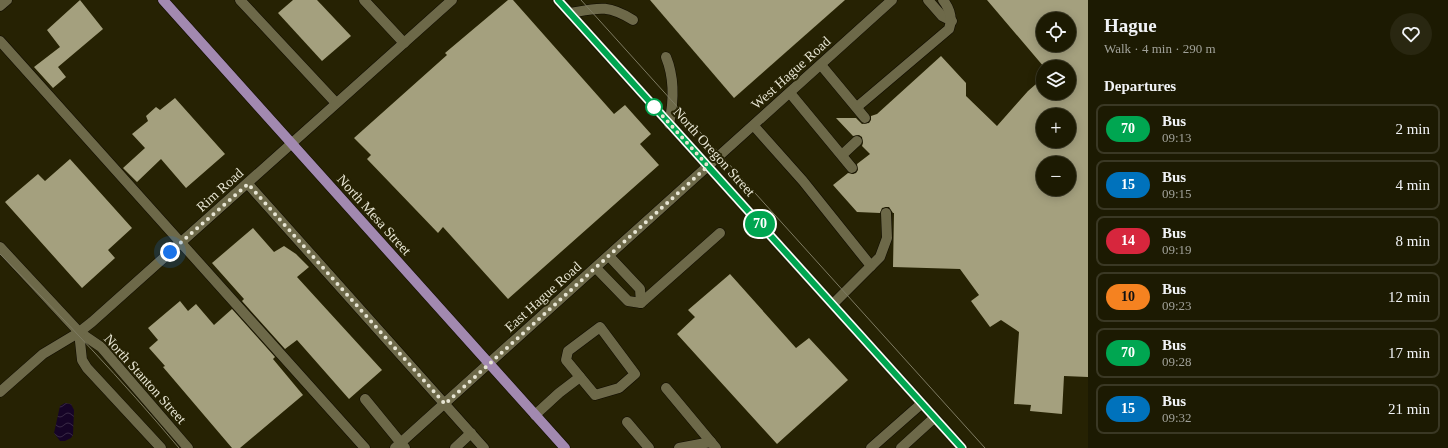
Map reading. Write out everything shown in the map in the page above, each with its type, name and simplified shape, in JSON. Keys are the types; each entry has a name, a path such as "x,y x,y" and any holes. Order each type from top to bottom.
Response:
{"main road":[{"name":"North Mesa Street","path":"163,0 565,448"}],"street":[{"path":"0,6 6,0"},
{"path":"240,0 336,103"},
{"path":"364,0 404,43"},
{"name":"Rim Road","path":"0,392 43,354 79,332 92,322 452,0"},
{"name":"North Oregon Street","path":"558,0 962,448"},
{"name":"West Hague Road","path":"708,166 892,0"},
{"path":"928,0 942,16 952,21"},
{"path":"857,107 949,29 952,21 949,8 943,0"},
{"path":"570,14 600,8 616,11 633,20"},
{"path":"0,41 182,242 365,448"},
{"path":"666,57 672,76 673,88 673,102 669,124"},
{"path":"821,65 865,118"},
{"path":"790,93 852,168"},
{"path":"754,126 803,181 871,266"},
{"path":"842,155 857,141"},
{"name":"East Hague Road","path":"400,446 708,166"},
{"path":"248,184 484,448"},
{"path":"833,304 880,257 887,238 886,213"},
{"path":"641,303 720,233"},
{"name":"North Stanton Street","path":"0,247 79,332 101,347 188,448"},
{"path":"609,256 640,289 641,303"},
{"path":"596,268 628,301 641,303"},
{"path":"600,328 635,374 619,388 595,395 580,377 566,360 568,351 600,328"},
{"name":"North Stanton Street","path":"79,332 82,360 87,368 161,448"},
{"path":"535,415 559,393 580,377"},
{"path":"666,388 714,445"},
{"path":"365,399 400,446"},
{"path":"871,448 922,404"},
{"path":"901,448 934,418"},
{"path":"627,422 649,448"},
{"path":"454,448 471,433"},
{"path":"679,448 714,445"}],"water":[{"path":"65,403 71,404 74,410 73,435 65,441 60,441 54,433 60,406"}],"building":[{"path":"80,0 103,29 58,67 66,77 53,88 34,67 60,47 47,30"},
{"path":"293,0 317,0 351,36 322,61 278,13"},
{"path":"508,0 513,0 614,114 625,105 651,134 640,144 659,165 508,299 443,227 438,233 367,159 371,155 354,138 447,55 445,53"},
{"path":"650,0 845,0 734,98"},
{"path":"987,0 1088,0 1088,377 1064,376 1062,414 1030,411 1031,405 1014,404 1019,332 1001,320 990,327 971,301 979,295 960,269 893,267 894,213 889,207 882,208 880,213 857,212 833,185 848,173 856,173 858,170 857,164 870,154 862,146 862,137 859,135 853,136 836,118 856,118 862,124 869,123 871,116 877,114 941,56 966,83 966,96 997,126 1036,84 1036,100 1076,100 1076,60 1038,60"},
{"path":"175,98 225,154 186,188 161,159 137,182 123,168 145,148 132,134 148,121 146,116 156,107 160,110"},
{"path":"70,159 132,228 108,250 115,258 82,288 5,202 38,174 45,181"},
{"path":"253,228 274,252 284,246 296,254 309,267 297,277 382,370 349,399 297,340 285,349 242,301 244,299 212,263"},
{"path":"730,274 796,348 809,338 848,380 777,444 677,334 695,317 688,310"},
{"path":"180,301 188,311 196,304 214,325 232,309 275,357 273,359 303,395 240,448 232,448 163,367 165,366 149,348 158,340 148,328"}],"tram line":[{"path":"581,0 985,448"},
{"path":"0,254 91,349 179,448"}],"bus line":[{"name":"70","path":"558,0 962,448"}],"route":[{"path":"170,252 248,184 445,404 708,166 650,102 654,107"}]}
